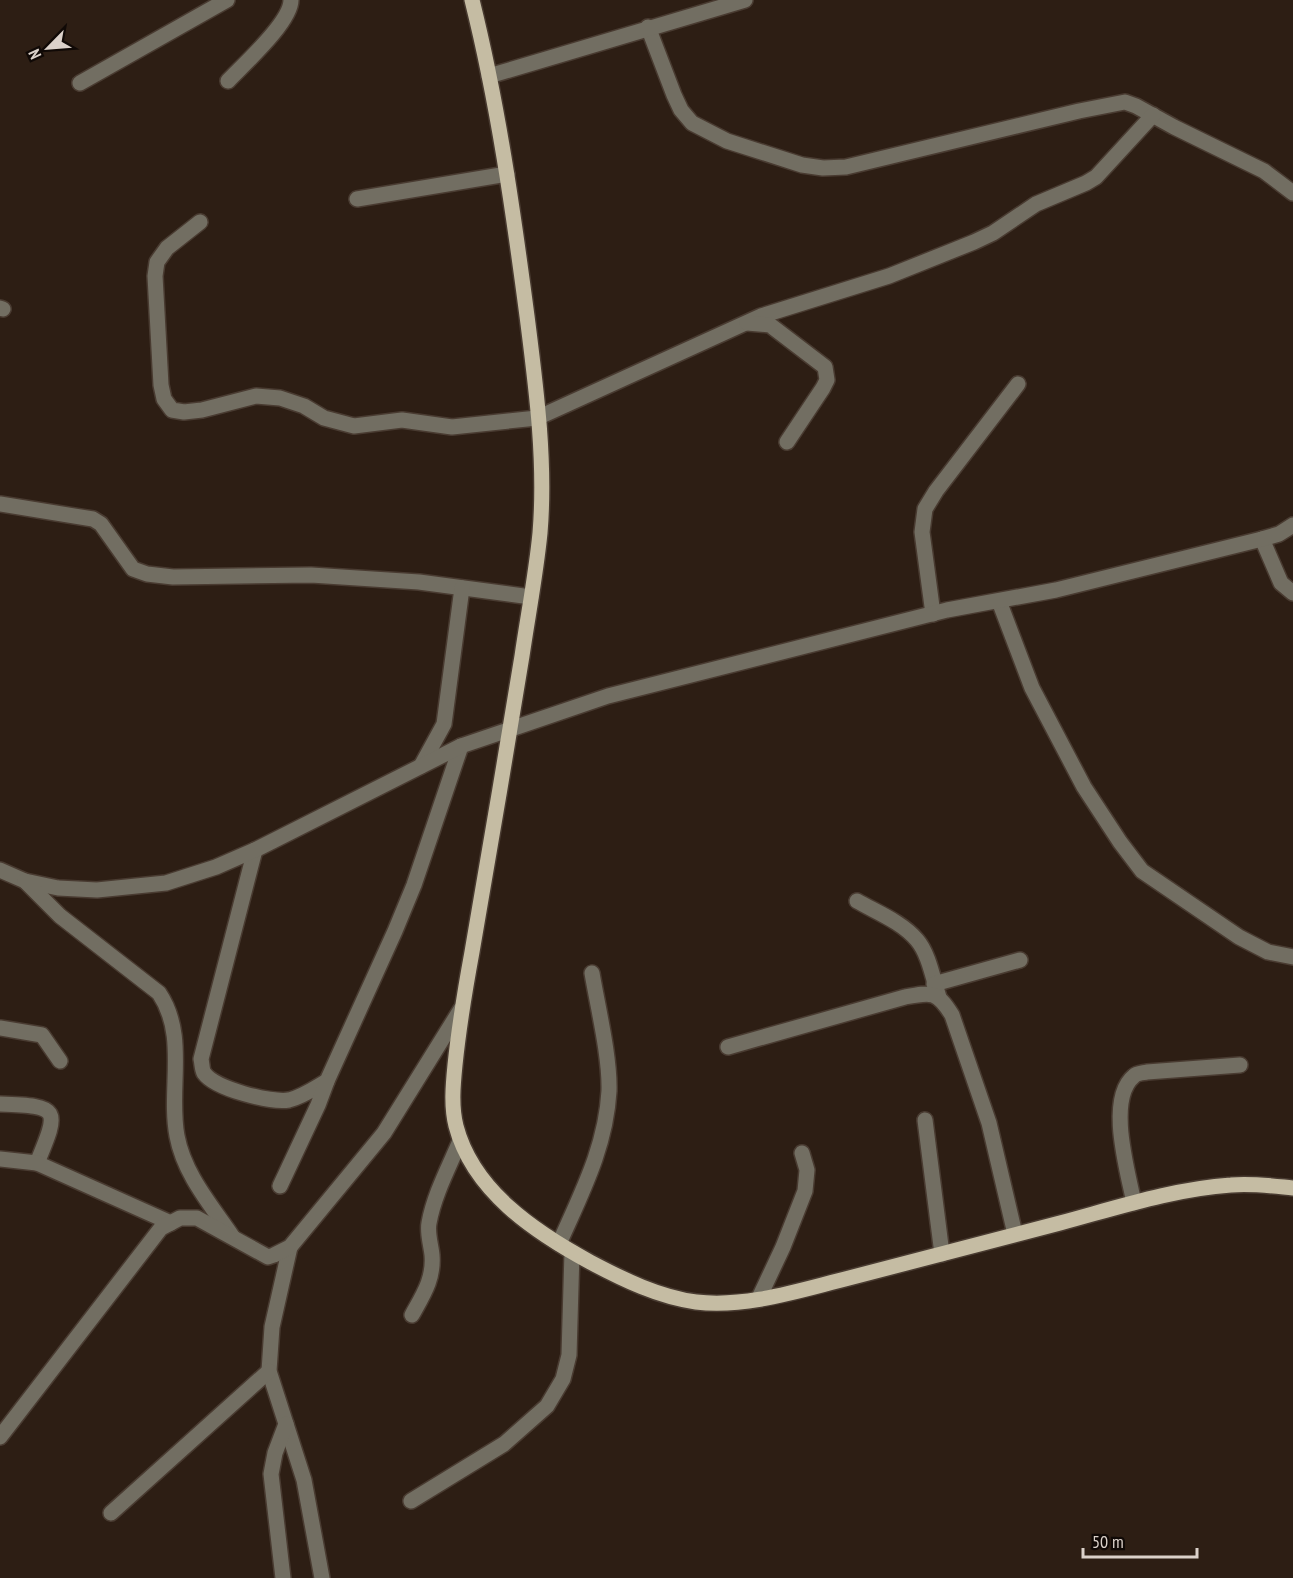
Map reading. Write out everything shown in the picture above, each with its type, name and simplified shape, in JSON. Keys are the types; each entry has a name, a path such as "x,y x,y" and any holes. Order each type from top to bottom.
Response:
{"main road":[{"path":"472,0 507,174 527,320 542,481 540,533 531,597 461,1009 453,1092 454,1119 460,1141 471,1163 506,1205 559,1244 635,1284 670,1297 709,1302 759,1299 793,1292 1165,1195 1234,1184 1293,1188"}],"street":[{"path":"228,81 285,20 291,7 291,0"},
{"path":"489,76 745,0"},
{"path":"80,83 222,1"},
{"path":"648,27 674,95 681,110 692,123 727,141 802,165 823,168 846,167 1125,102 1264,171 1293,193"},
{"path":"200,222 167,248 157,262 155,276 160,385 164,399 172,410 184,412 202,410 256,396 280,398 304,406 324,418 354,426 402,420 452,426 537,418 744,323 795,304 889,276 993,233 1036,204 1096,177 1153,115"},
{"path":"357,199 507,174"},
{"path":"744,323 770,325 825,367 827,380 823,388 787,442"},
{"path":"933,614 922,532 925,509 1018,384"},
{"path":"0,504 93,519 108,532 134,569 147,574 173,577 311,575 419,582 531,597"},
{"path":"0,870 25,880 58,888 97,890 166,883 216,867 255,850 461,746 608,696 933,614 1056,590 1262,539 1279,534 1293,525"},
{"path":"1262,539 1281,583 1293,593"},
{"path":"421,766 444,724 462,588"},
{"path":"999,601 1032,688 1084,787 1142,871 1239,937 1268,952 1293,957"},
{"path":"280,1186 410,894 461,746"},
{"path":"255,850 201,1059 204,1073 221,1087 260,1097 288,1100 327,1081"},
{"path":"25,880 60,916 159,993 169,1007 174,1026 176,1134 182,1157 234,1239"},
{"path":"857,901 904,929 918,941 937,990 952,1015 989,1123 1015,1234"},
{"path":"728,1047 937,990 1020,960"},
{"path":"559,1244 595,1163 604,1126 609,1090 592,973"},
{"path":"0,1437 160,1228 180,1218 197,1218 268,1257 290,1246 384,1133 461,1009"},
{"path":"0,1028 42,1035 60,1061"},
{"path":"1134,1203 1119,1115 1125,1086 1135,1074 1240,1065"},
{"path":"0,1104 32,1105 44,1107 49,1112 52,1120 51,1128 37,1163"},
{"path":"925,1120 942,1254"},
{"path":"411,1315 432,1276 428,1227 432,1209 460,1141"},
{"path":"759,1299 805,1191 807,1170 802,1153"},
{"path":"0,1159 37,1163 171,1223"},
{"path":"290,1246 272,1327 269,1371 304,1480 322,1578"},
{"path":"411,1501 504,1444 548,1406 563,1379 569,1355 573,1252"},
{"path":"111,1514 269,1371"},
{"path":"283,1578 271,1474 275,1453 286,1424"}]}
